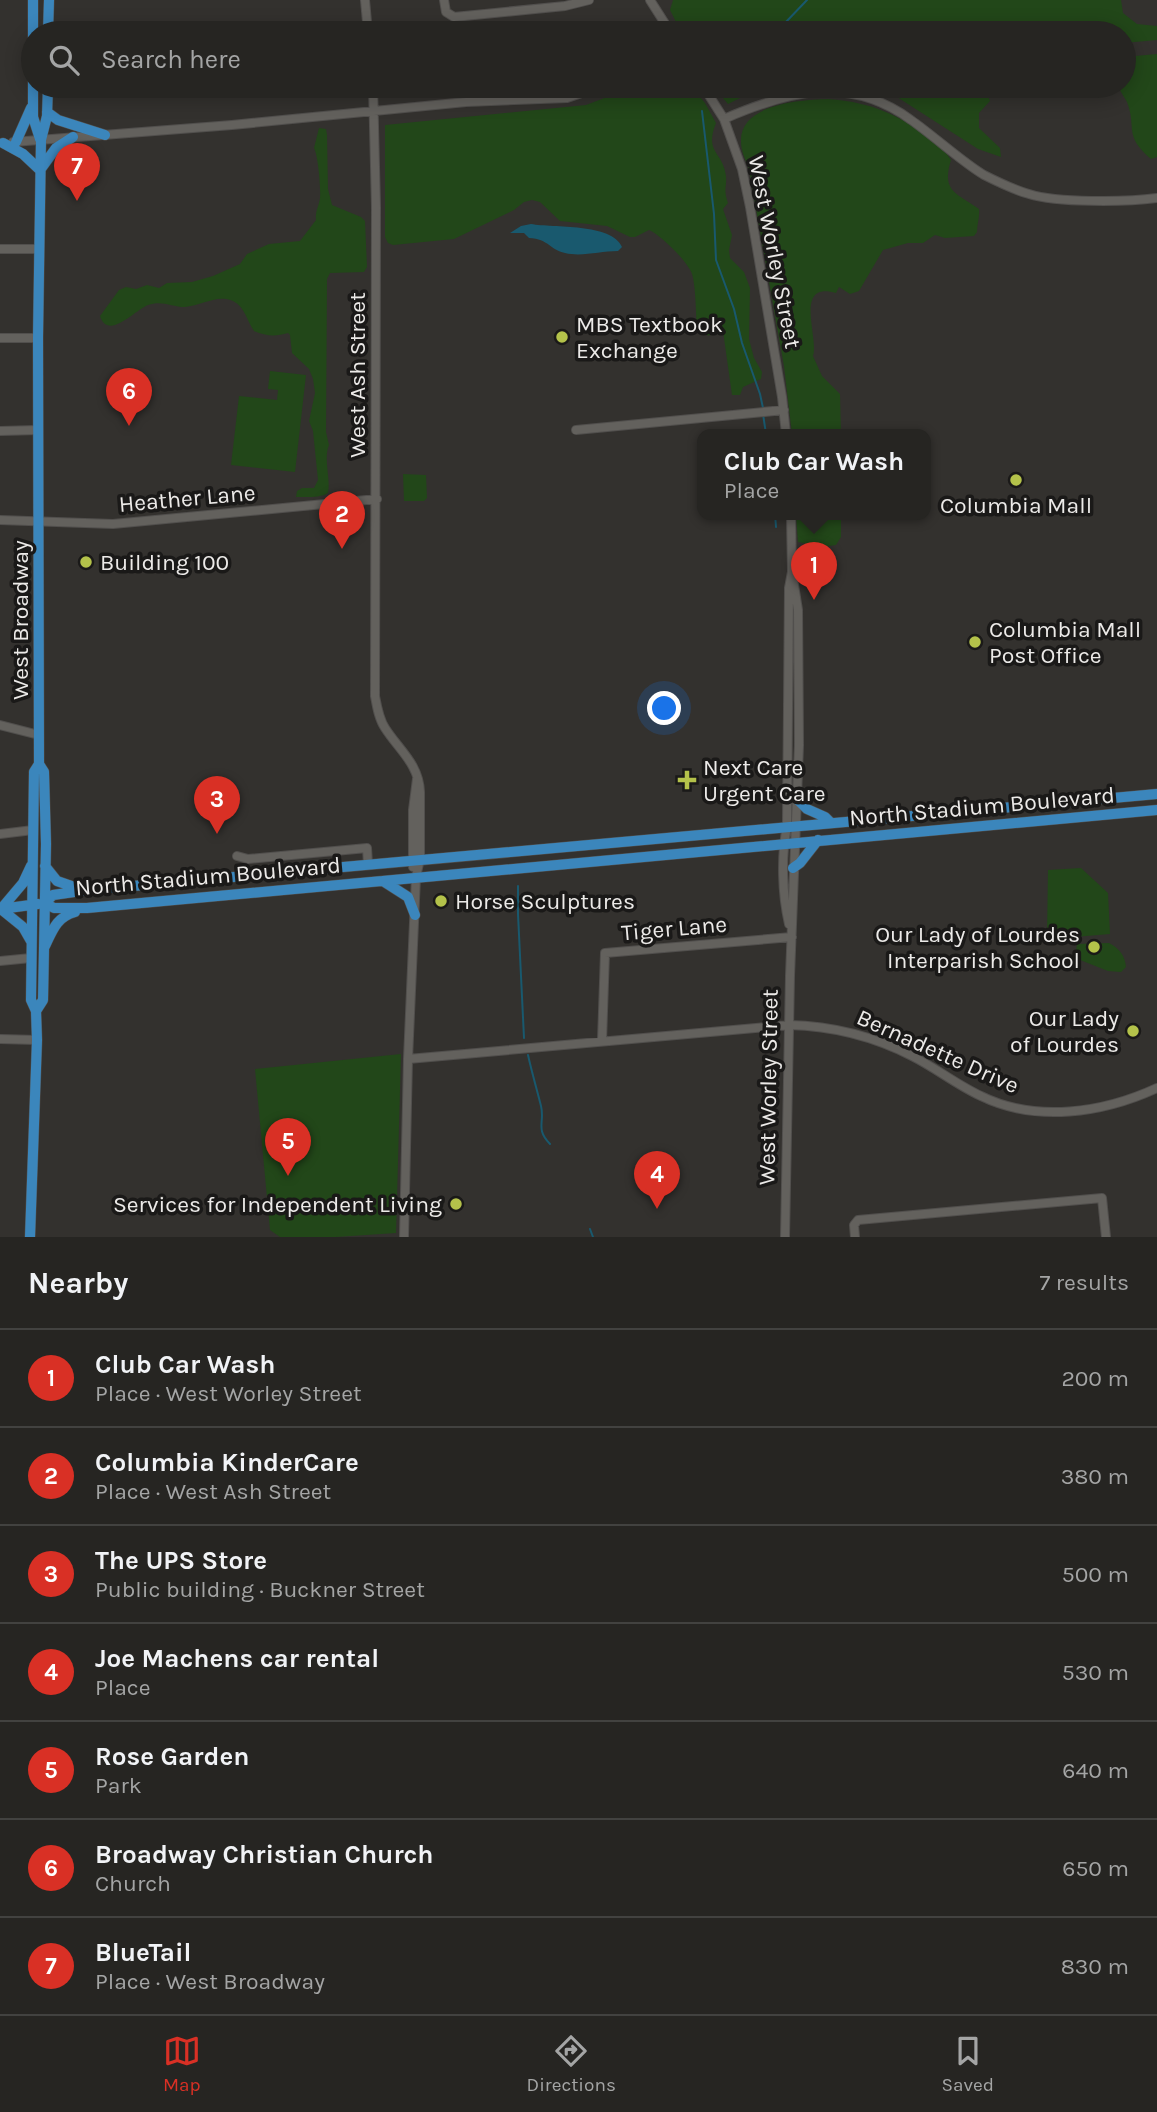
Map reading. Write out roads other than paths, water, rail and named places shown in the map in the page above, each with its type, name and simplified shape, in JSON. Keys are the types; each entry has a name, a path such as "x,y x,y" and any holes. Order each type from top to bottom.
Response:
{"main road":[{"name":"West Broadway","path":"33,0 33,21"},
{"path":"42,0 48,21"},
{"path":"48,21 49,0"},
{"name":"West Broadway","path":"33,98 33,117 41,140"},
{"name":"West Broadway","path":"36,1011 43,1000 45,903 44,772 39,764 38,735 38,338 41,140 48,98"},
{"path":"16,142 33,104"},
{"path":"47,112 58,120 105,135"},
{"path":"1,143 23,153 40,170 56,148 74,137"},
{"name":"West Broadway","path":"30,1237 37,1040 36,1011 31,1000 32,863 34,772 39,764"},
{"name":"North Stadium Boulevard","path":"1157,794 88,890 53,895 45,903 54,908 87,908 1157,810"},
{"path":"798,800 807,809 830,822"},
{"path":"793,868 818,840"},
{"path":"0,909 23,883 32,863"},
{"path":"45,866 58,881 88,890"},
{"path":"383,880 408,897 415,915"},
{"path":"0,909 45,903"},
{"path":"44,950 64,915 87,908"},
{"path":"0,909 23,927 31,941"}],"street":[{"path":"365,0 367,21"},
{"path":"444,0 446,12 454,18 565,6 589,0"},
{"path":"650,0 663,21"},
{"name":"West Ash Street","path":"374,98 377,707 386,728 407,754 420,792 408,1059 404,1237"},
{"path":"1,143 467,102 567,98"},
{"name":"West Worley Street","path":"711,98 724,120 737,153 750,207 786,429"},
{"path":"724,120 777,98"},
{"path":"865,98 897,110 982,174 1031,195 1065,199 1157,198"},
{"path":"0,249 39,249"},
{"path":"0,338 38,338"},
{"path":"576,430 784,410"},
{"path":"0,431 38,430"},
{"name":"Heather Lane","path":"0,520 113,524 377,499"},
{"name":"West Worley Street","path":"791,520 792,572 798,623 798,800 789,843 785,907 792,937"},
{"name":"West Worley Street","path":"792,572 789,587 792,825"},
{"path":"0,725 38,735"},
{"path":"0,834 33,830"},
{"name":"West Worley Street","path":"785,1237 793,868 789,843"},
{"path":"237,856 248,859 367,848 368,863"},
{"name":"Tiger Lane","path":"602,1041 605,953 792,937"},
{"path":"0,961 31,958"},
{"name":"Bernadette Drive","path":"408,1059 789,1025 842,1030 868,1037 913,1056 983,1097 1015,1107 1050,1112 1097,1109 1157,1088"},
{"path":"0,1039 37,1040"},
{"path":"855,1237 854,1225 858,1220 1102,1198 1106,1237"}],"water":[{"path":"531,224 595,230 616,239 622,247 618,251 571,254 560,252 524,233 510,233 521,226"}],"waterway":[{"path":"787,21 807,0"},
{"path":"702,111 714,214 716,260 734,309 763,408"},
{"path":"763,414 765,429"},
{"path":"775,520 776,527"},
{"path":"518,886 524,1038"},
{"path":"528,1055 541,1106 542,1130 550,1144"},
{"path":"590,1229 593,1237"}],"place":[{"name":"BlueTail","path":"77,201"},
{"name":"MBS Textbook Exchange","path":"562,337"},
{"name":"Broadway Christian Church","path":"129,426"},
{"name":"Columbia Mall","path":"1016,480"},
{"name":"Columbia KinderCare","path":"342,549"},
{"name":"Building 100","path":"86,562"},
{"name":"Club Car Wash","path":"814,600"},
{"name":"Columbia Mall Post Office","path":"975,642"},
{"name":"Next Care Urgent Care","path":"687,780"},
{"name":"The UPS Store","path":"217,834"},
{"name":"Horse Sculptures","path":"441,901"},
{"name":"Our Lady of Lourdes Interparish School","path":"1094,947"},
{"name":"Our Lady of Lourdes","path":"1133,1031"},
{"name":"Rose Garden","path":"288,1176"},
{"name":"Services for Independent Living","path":"456,1204"},
{"name":"Joe Machens car rental","path":"657,1209"}]}
